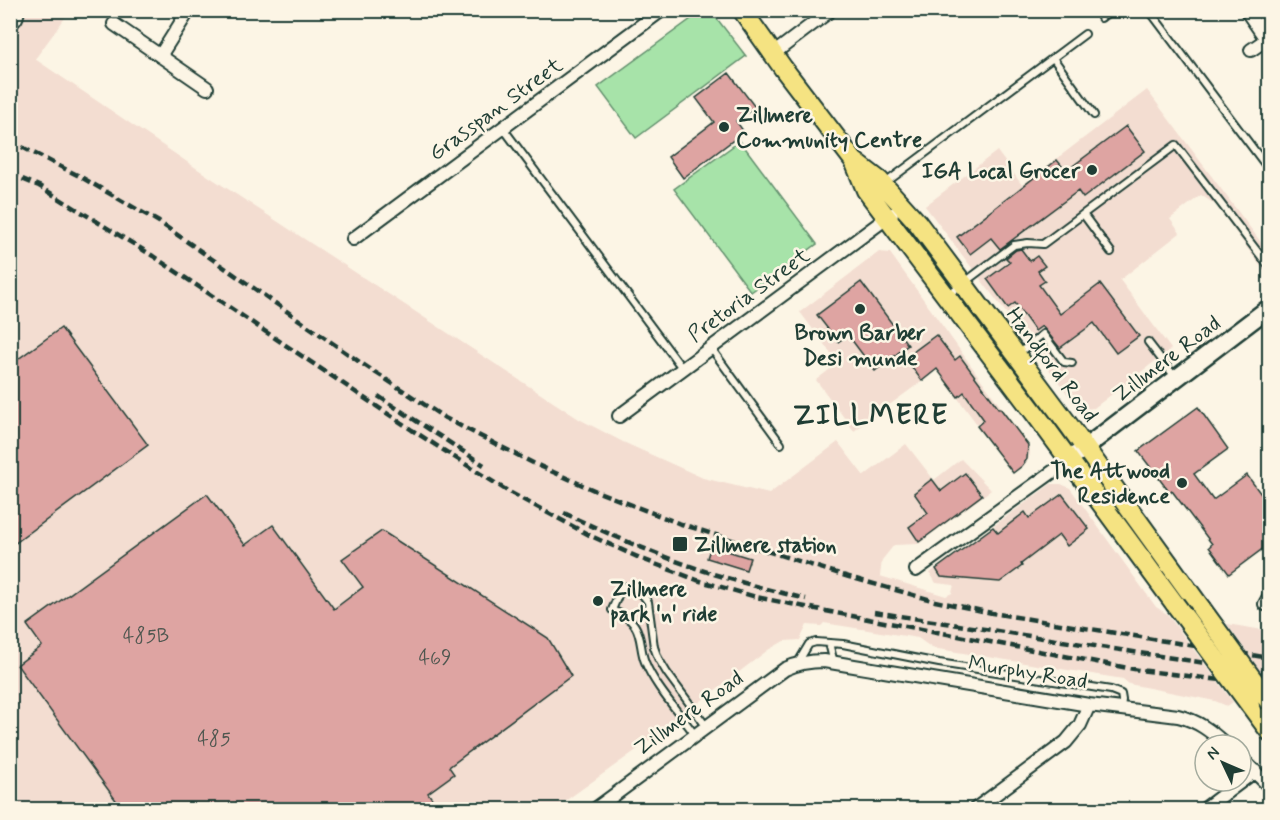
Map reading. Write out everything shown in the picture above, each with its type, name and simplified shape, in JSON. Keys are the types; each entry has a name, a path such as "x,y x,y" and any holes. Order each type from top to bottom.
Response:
{"main road":[{"name":"Handford Road","path":"742,10 854,161 866,190 1069,460 1269,732"},
{"name":"Handford Road","path":"854,161 883,184 903,206 963,284 1085,448 1269,703"},
{"name":"Zillmere Road","path":"1069,460 1269,307"}],"street":[{"path":"160,56 189,10"},
{"name":"Grasspan Street","path":"353,239 662,10"},
{"path":"774,54 831,10"},
{"path":"1246,10 1268,38 1251,50"},
{"path":"114,24 207,88"},
{"name":"Pretoria Street","path":"619,416 903,206"},
{"name":"Zillmere Road","path":"916,570 1069,460"},
{"name":"Zillmere Road","path":"594,810 785,669 814,661"},
{"name":"Murphy Road","path":"814,661 1089,705 1178,716 1190,719 1214,733"},
{"path":"974,810 1066,741 1080,725 1089,705"},
{"path":"1203,810 1255,771 1269,787"}],"lane":[{"path":"10,27 17,23 21,10"},
{"path":"1101,18 1111,10"},
{"path":"1149,10 1269,171"},
{"path":"883,184 1085,34"},
{"path":"1053,58 1094,115"},
{"path":"503,128 683,369"},
{"path":"946,297 1014,245 1043,244 1176,145 1269,268"},
{"path":"1083,214 1111,252"},
{"path":"1016,355 1043,334 1064,363 1072,363"},
{"path":"1148,342 1176,378"},
{"path":"711,348 781,444"},
{"path":"694,735 645,664 639,634 633,622 612,610 622,586 642,594 648,602 654,647 658,658 706,726"},
{"path":"797,664 809,644 816,642 843,644 939,663 1117,691 1122,696 1120,709"},
{"path":"830,643 834,663"}],"shaded area":[{"path":"10,11 70,11 35,59 196,168 579,419 623,442 703,478 769,494 838,442 864,476 906,444 934,480 961,459 991,490 918,544 894,545 882,560 880,576 946,596 952,593 954,585 936,583 930,573 1051,484 1061,484 1070,488 1156,607 1167,614 1233,702 1227,706 1215,701 1129,684 1123,679 932,648 918,638 824,623 821,626 807,625 800,640 784,641 768,650 554,809 11,809"},
{"path":"1147,90 1269,253 1269,273 1267,275 1216,205 1201,195 1170,219 1180,233 1120,280 1171,349 1094,408 1086,409 1076,405 925,206 997,151 1022,185"},
{"path":"879,252 890,253 1030,448 1028,460 1013,473 937,370 854,431 816,380 838,363 800,312"},
{"path":"1227,624 1269,631 1269,683"}],"green space":[{"path":"702,11 711,11 746,56 636,138 598,87"},
{"path":"740,141 817,244 751,292 674,189"}],"building":[{"name":"Zillmere Community Centre","path":"729,73 755,107 736,121 744,132 683,178 668,157 714,122 696,98"},
{"path":"1126,126 1145,151 1083,198 1078,191 1000,249 991,238 970,254 957,237 1057,160 1066,171"},
{"path":"1021,249 1030,261 1037,256 1045,266 1038,271 1045,281 1039,285 1060,314 1100,284 1139,336 1116,353 1094,323 1060,348 1042,326 1035,331 1015,303 1008,308 987,279 1010,262 1006,258"},
{"path":"861,282 908,345 875,371 848,335 838,342 817,315"},
{"path":"61,328 148,445 10,547 10,365"},
{"path":"936,335 955,360 960,356 1028,445 1027,459 1013,473 977,426 984,420 964,392 958,397 937,369 922,381 905,358"},
{"name":"The Attwood Residence","path":"1198,407 1228,449 1194,474 1213,500 1247,475 1269,505 1269,544 1229,574 1209,547 1212,544 1138,451"},
{"path":"965,473 982,495 919,542 909,527 928,513 914,493 932,479 941,491"},
{"path":"207,494 245,545 273,525 334,609 363,587 342,559 382,531 548,638 571,676 449,767 454,774 428,793 440,810 123,810 17,665 42,646 27,625"},
{"path":"1062,494 1089,529 1067,546 1059,535 1000,582 941,577 936,569 993,527 998,533 1025,512 1029,518"},
{"path":"711,546 750,558 746,570 707,558"}],"railway":[{"path":"10,141 81,177 159,222 361,363 445,418 533,463 596,491 678,523 849,577 935,601 992,613 1270,658"},
{"path":"10,174 39,186 153,256 412,430 509,492 591,536 642,559 697,580 756,597 1139,670 1270,686"},
{"path":"378,396 484,465"},
{"path":"564,513 687,565 806,599"},
{"path":"874,612 1270,673"}],"place":[{"name":"Zillmere Community Centre","path":"724,127"},
{"name":"IGA Local Grocer","path":"1092,170"},
{"name":"Brown Barber Desi munde","path":"860,309"},
{"name":"The Attwood Residence","path":"1182,483"},
{"name":"Zillmere station","path":"680,544"},
{"name":"Zillmere park 'n' ride","path":"598,601"}],"district":[{"name":"ZILLMERE","path":"871,414"}]}
